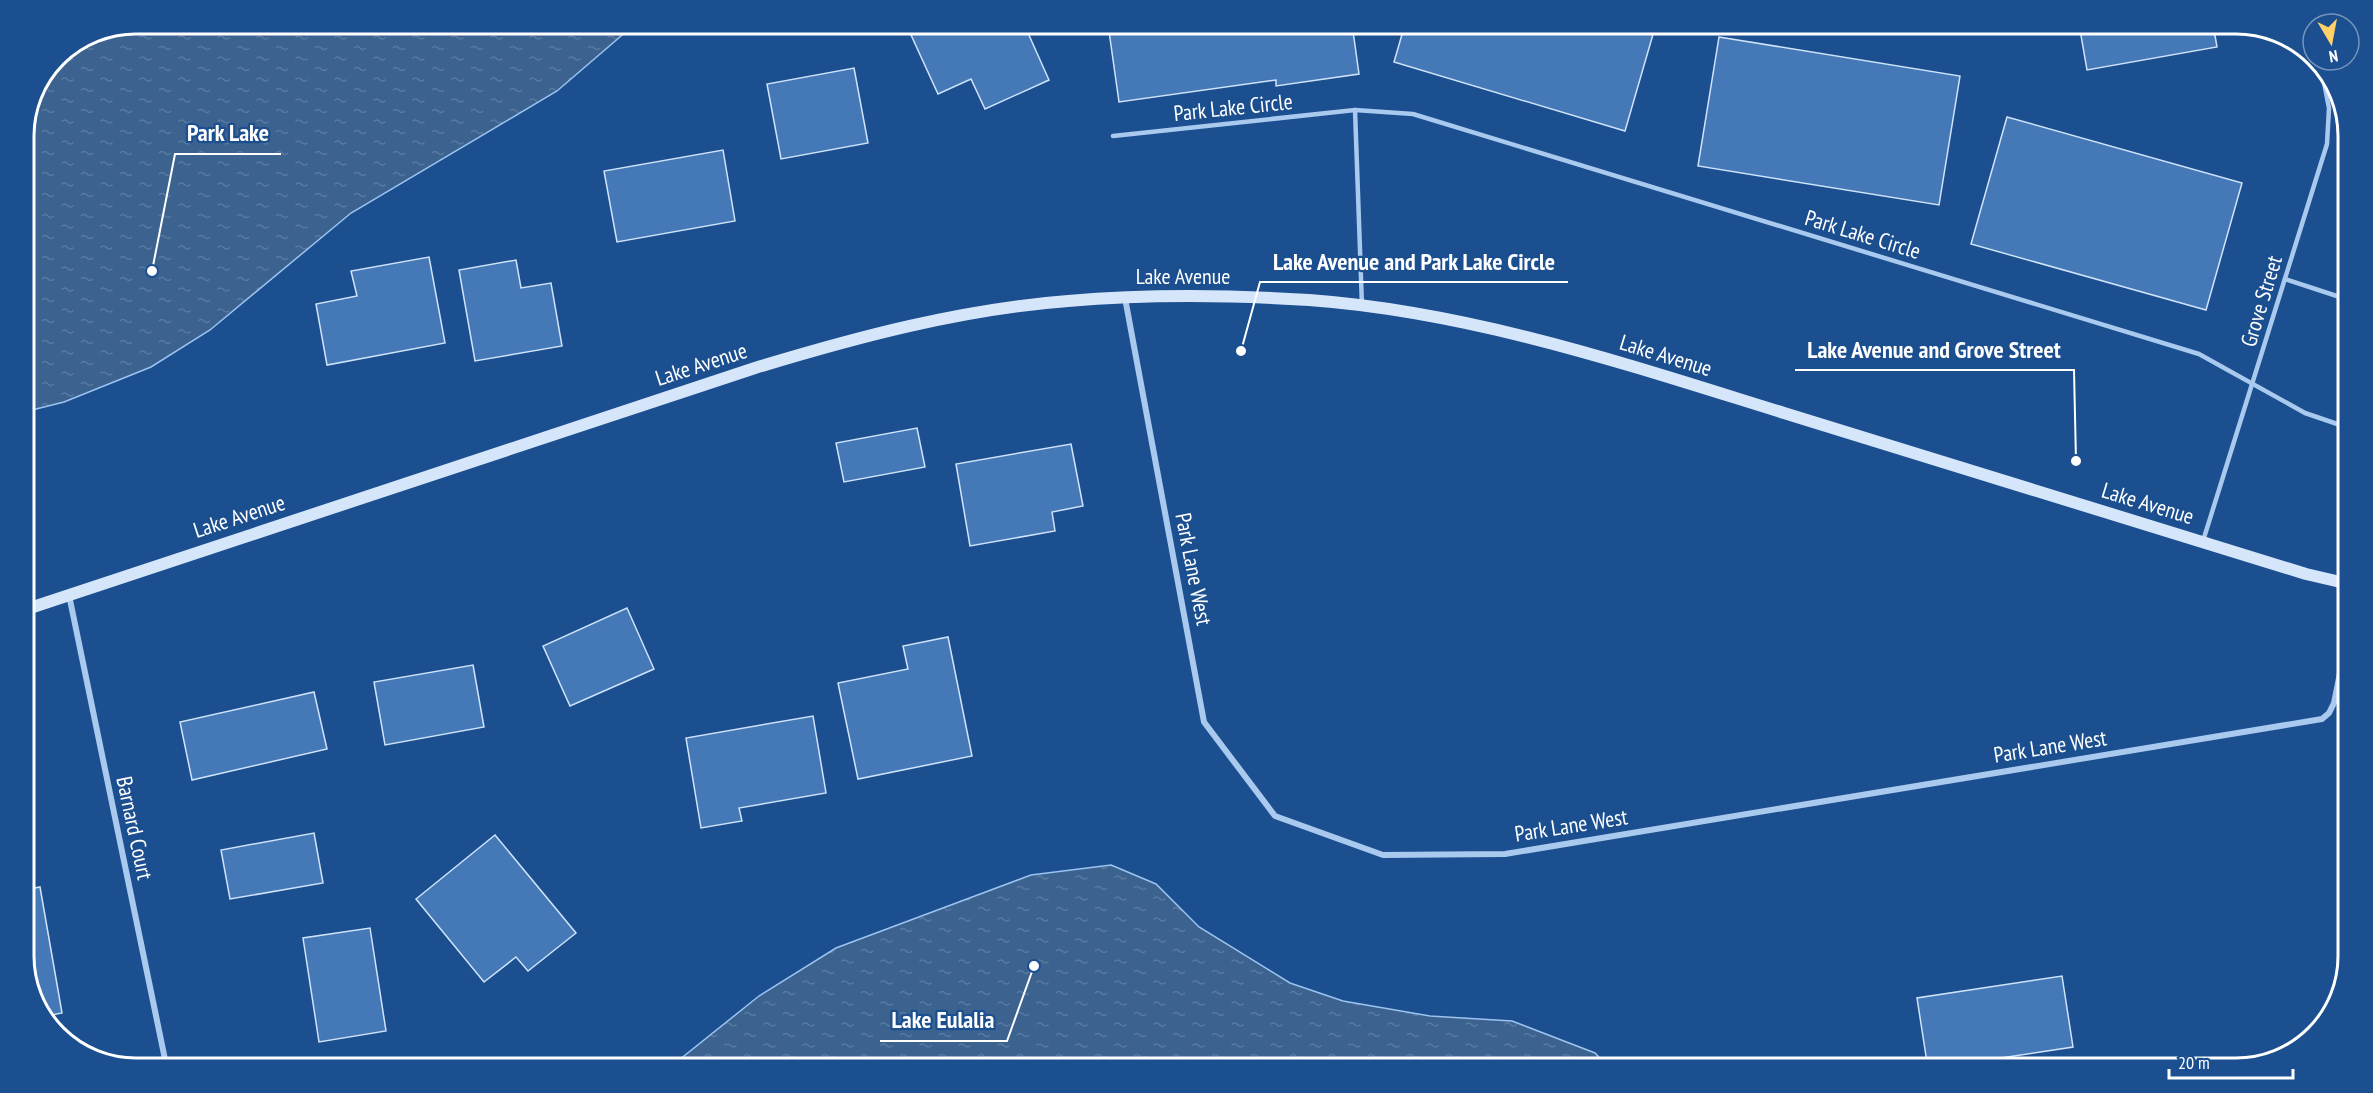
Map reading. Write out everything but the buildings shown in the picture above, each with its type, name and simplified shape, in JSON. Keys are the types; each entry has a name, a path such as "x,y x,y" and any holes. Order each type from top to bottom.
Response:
{"main road":[{"name":"Lake Avenue","path":"35,606 755,368 834,344 938,320 1065,301 1190,295 1362,306 1425,314 1483,326 1606,358 2306,574 2338,581"}],"street":[{"name":"Park Lane West","path":"1125,298 1204,722 1275,816 1383,855 1505,854 2322,719 2329,713 2334,703 2338,683"},
{"name":"Barnard Court","path":"69,595 164,1058"}],"lane":[{"name":"Grove Street","path":"2203,542 2327,144 2329,108 2325,87"},
{"path":"1355,110 1362,306"},
{"name":"Park Lake Circle","path":"1113,136 1355,110 1413,114 2199,354 2306,412 2338,424"},
{"path":"2285,279 2338,296"}],"water":[{"path":"137,34 623,34 557,91 351,213 210,330 151,367 64,402 35,409 35,130 38,110 45,92 69,60 86,48 117,36"},
{"path":"1111,865 1156,884 1199,927 1290,983 1343,1001 1430,1016 1512,1021 1595,1053 1600,1058 682,1058 759,996 836,948 1031,875"}],"place":[{"name":"Park Lake","path":"152,271"},
{"name":"Lake Avenue and Park Lake Circle","path":"1241,351"},
{"name":"Lake Avenue and Grove Street","path":"2076,461"},
{"name":"Lake Eulalia","path":"1034,966"}]}
